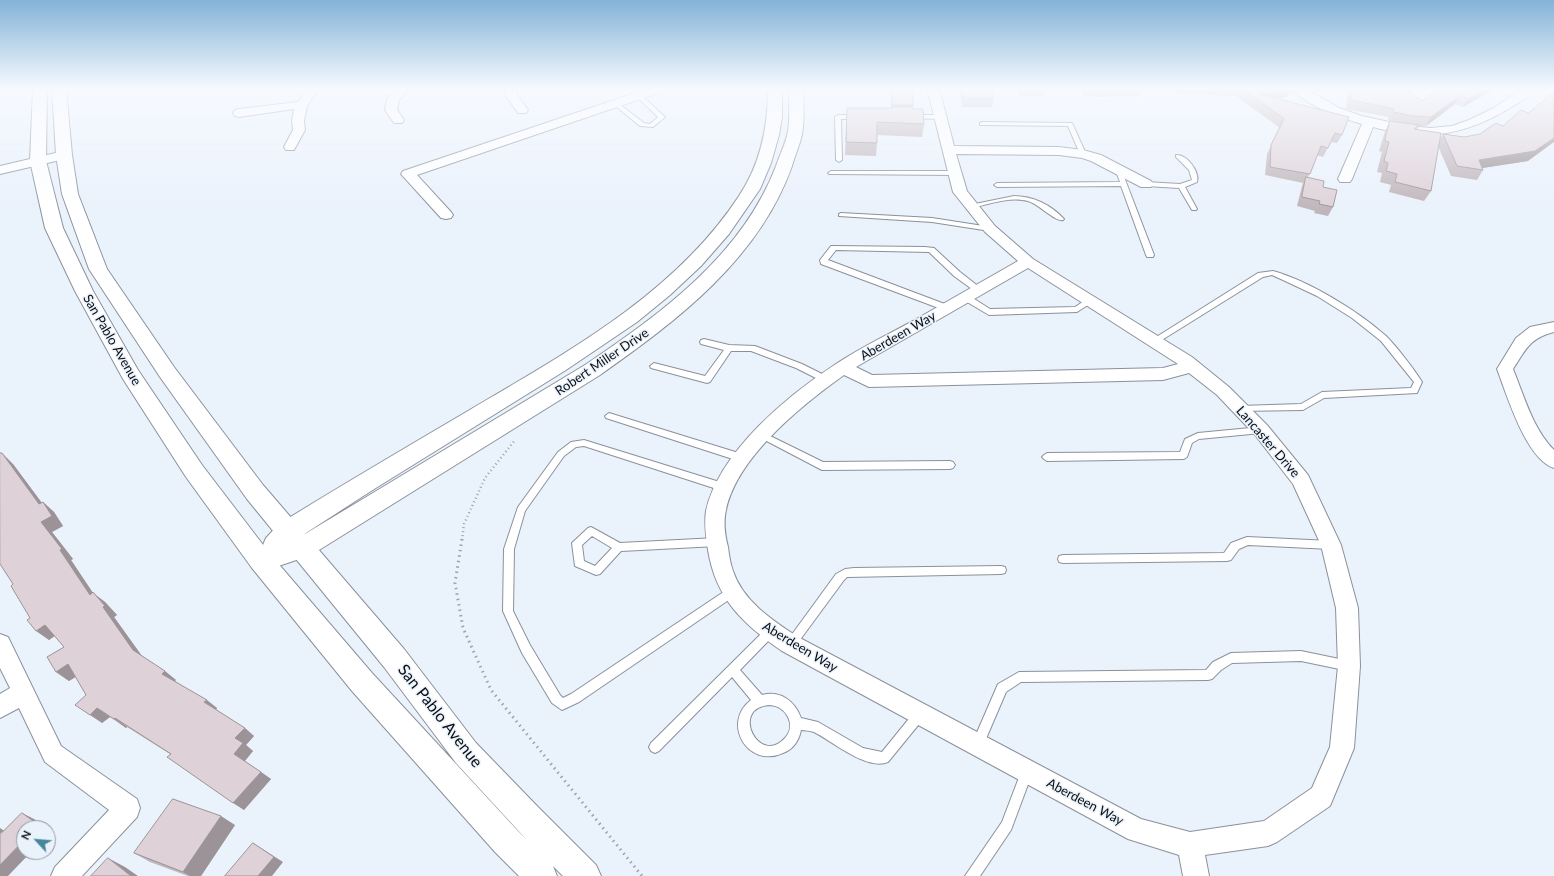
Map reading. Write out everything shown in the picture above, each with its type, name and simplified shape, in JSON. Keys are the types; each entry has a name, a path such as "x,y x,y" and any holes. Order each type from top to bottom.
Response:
{"main road":[{"name":"San Pablo Avenue","path":"39,129 38,161 54,228 84,291 130,374 194,471 262,561 382,705 506,841 541,876"},
{"name":"San Pablo Avenue","path":"62,129 64,155 70,194 98,268 186,397 254,492 394,658 466,753 527,818 585,876"},
{"name":"Robert Miller Drive","path":"295,539 621,324 661,292 718,236 747,197 762,167 773,129"},
{"name":"Robert Miller Drive","path":"295,539 588,373 644,334 691,296 716,272 744,238 771,199 784,170 795,136 795,129"},
{"path":"262,561 295,539"}],"street":[{"path":"290,147 299,129"},
{"path":"446,215 408,174 545,129"},
{"name":"Lancaster Drive","path":"943,129 960,192 990,229 1028,262 1192,366 1223,391 1261,430 1301,480 1331,545 1347,608 1349,666 1342,748 1321,797 1268,833 1190,845"},
{"path":"1345,179 1366,129"},
{"path":"1406,129 1430,131 1454,129"},
{"path":"949,150 1059,151 1083,154 1096,158 1146,184"},
{"path":"0,170 64,155"},
{"name":"Aberdeen Way","path":"1028,262 843,367 825,379 762,435 732,471 724,487 716,511 715,523 722,570 737,601 753,617 790,644 1137,830 1190,845"},
{"path":"1554,327 1536,330 1522,342 1506,369 1524,418 1539,446 1554,461"},
{"path":"843,367 869,381 1163,374 1192,366"},
{"path":"0,644 53,754 128,808 64,876"},
{"path":"0,708 24,692"},
{"path":"1190,845 1196,876"}],"lane":[{"path":"838,129 839,160"},
{"path":"1072,129 1083,154"},
{"path":"1146,184 1181,186 1195,181 1196,175 1193,169 1178,156"},
{"path":"1118,169 1150,255"},
{"path":"831,173 955,173"},
{"path":"997,185 1124,184"},
{"path":"1181,186 1194,209"},
{"path":"972,206 1015,198 1029,199 1039,203 1061,219"},
{"path":"842,215 932,220 990,229"},
{"path":"947,308 824,262 824,260 834,248 931,250 956,274 989,312 1077,309 1090,301"},
{"path":"1154,341 1261,275 1273,273 1320,294 1355,316 1384,339 1418,382 1414,391 1322,395 1303,407 1240,409"},
{"path":"704,342 729,348 752,348 799,366 825,379"},
{"path":"654,366 707,380 729,348"},
{"path":"609,416 742,458"},
{"path":"1047,457 1184,454 1188,442 1198,436 1261,430"},
{"path":"762,435 822,466 950,465"},
{"path":"724,487 584,443 570,446 561,454 521,510 509,549 508,611 526,649 556,699 562,704 575,698 732,592"},
{"path":"1063,560 1227,557 1235,546 1247,541 1331,545"},
{"path":"618,547 717,542"},
{"path":"790,644 840,577 845,573 1001,570"},
{"path":"655,747 771,631"},
{"path":"978,744 1002,688 1019,677 1208,675 1217,666 1231,658 1301,656 1349,666"},
{"path":"732,669 760,701"},
{"path":"771,699 781,701 790,707 795,715 796,723 794,735 788,744 779,749 769,751 759,748 750,742 745,733 744,723 746,713 753,705 760,701 771,699"},
{"path":"796,723 814,726 861,754 884,758 920,714"},
{"path":"972,876 1007,826 1027,771"}],"building":[{"path":"846,129 877,129 877,143 846,142"},
{"path":"1279,129 1344,129 1342,135 1335,133 1328,148 1321,146 1310,174 1270,167 1271,145"},
{"path":"1388,129 1414,129 1441,133 1431,191 1395,182 1397,174 1386,171 1388,163 1384,161 1389,142 1385,141"},
{"path":"1487,129 1554,129 1554,138 1535,151 1479,160 1483,170 1457,166 1443,134 1464,137 1480,134"},
{"path":"1306,177 1324,181 1323,187 1337,190 1333,207 1319,204 1320,201 1302,197"},
{"path":"0,453 2,453 39,504 43,502 52,516 41,522 62,549 60,550 90,595 93,592 105,606 103,607 133,650 165,671 162,674 207,700 204,702 245,728 235,738 243,743 234,754 261,772 233,803 167,757 171,754 115,718 114,719 97,708 90,715 75,705 86,695 68,664 56,672 47,657 64,647 45,625 36,631 27,620 30,618 11,586 13,584 0,564"},
{"path":"173,799 221,816 183,872 134,853"},
{"path":"22,813 32,820 16,820 16,848 0,865 0,832 1,833"},
{"path":"253,843 274,857 258,876 225,876"},
{"path":"108,858 131,876 91,876"}]}
